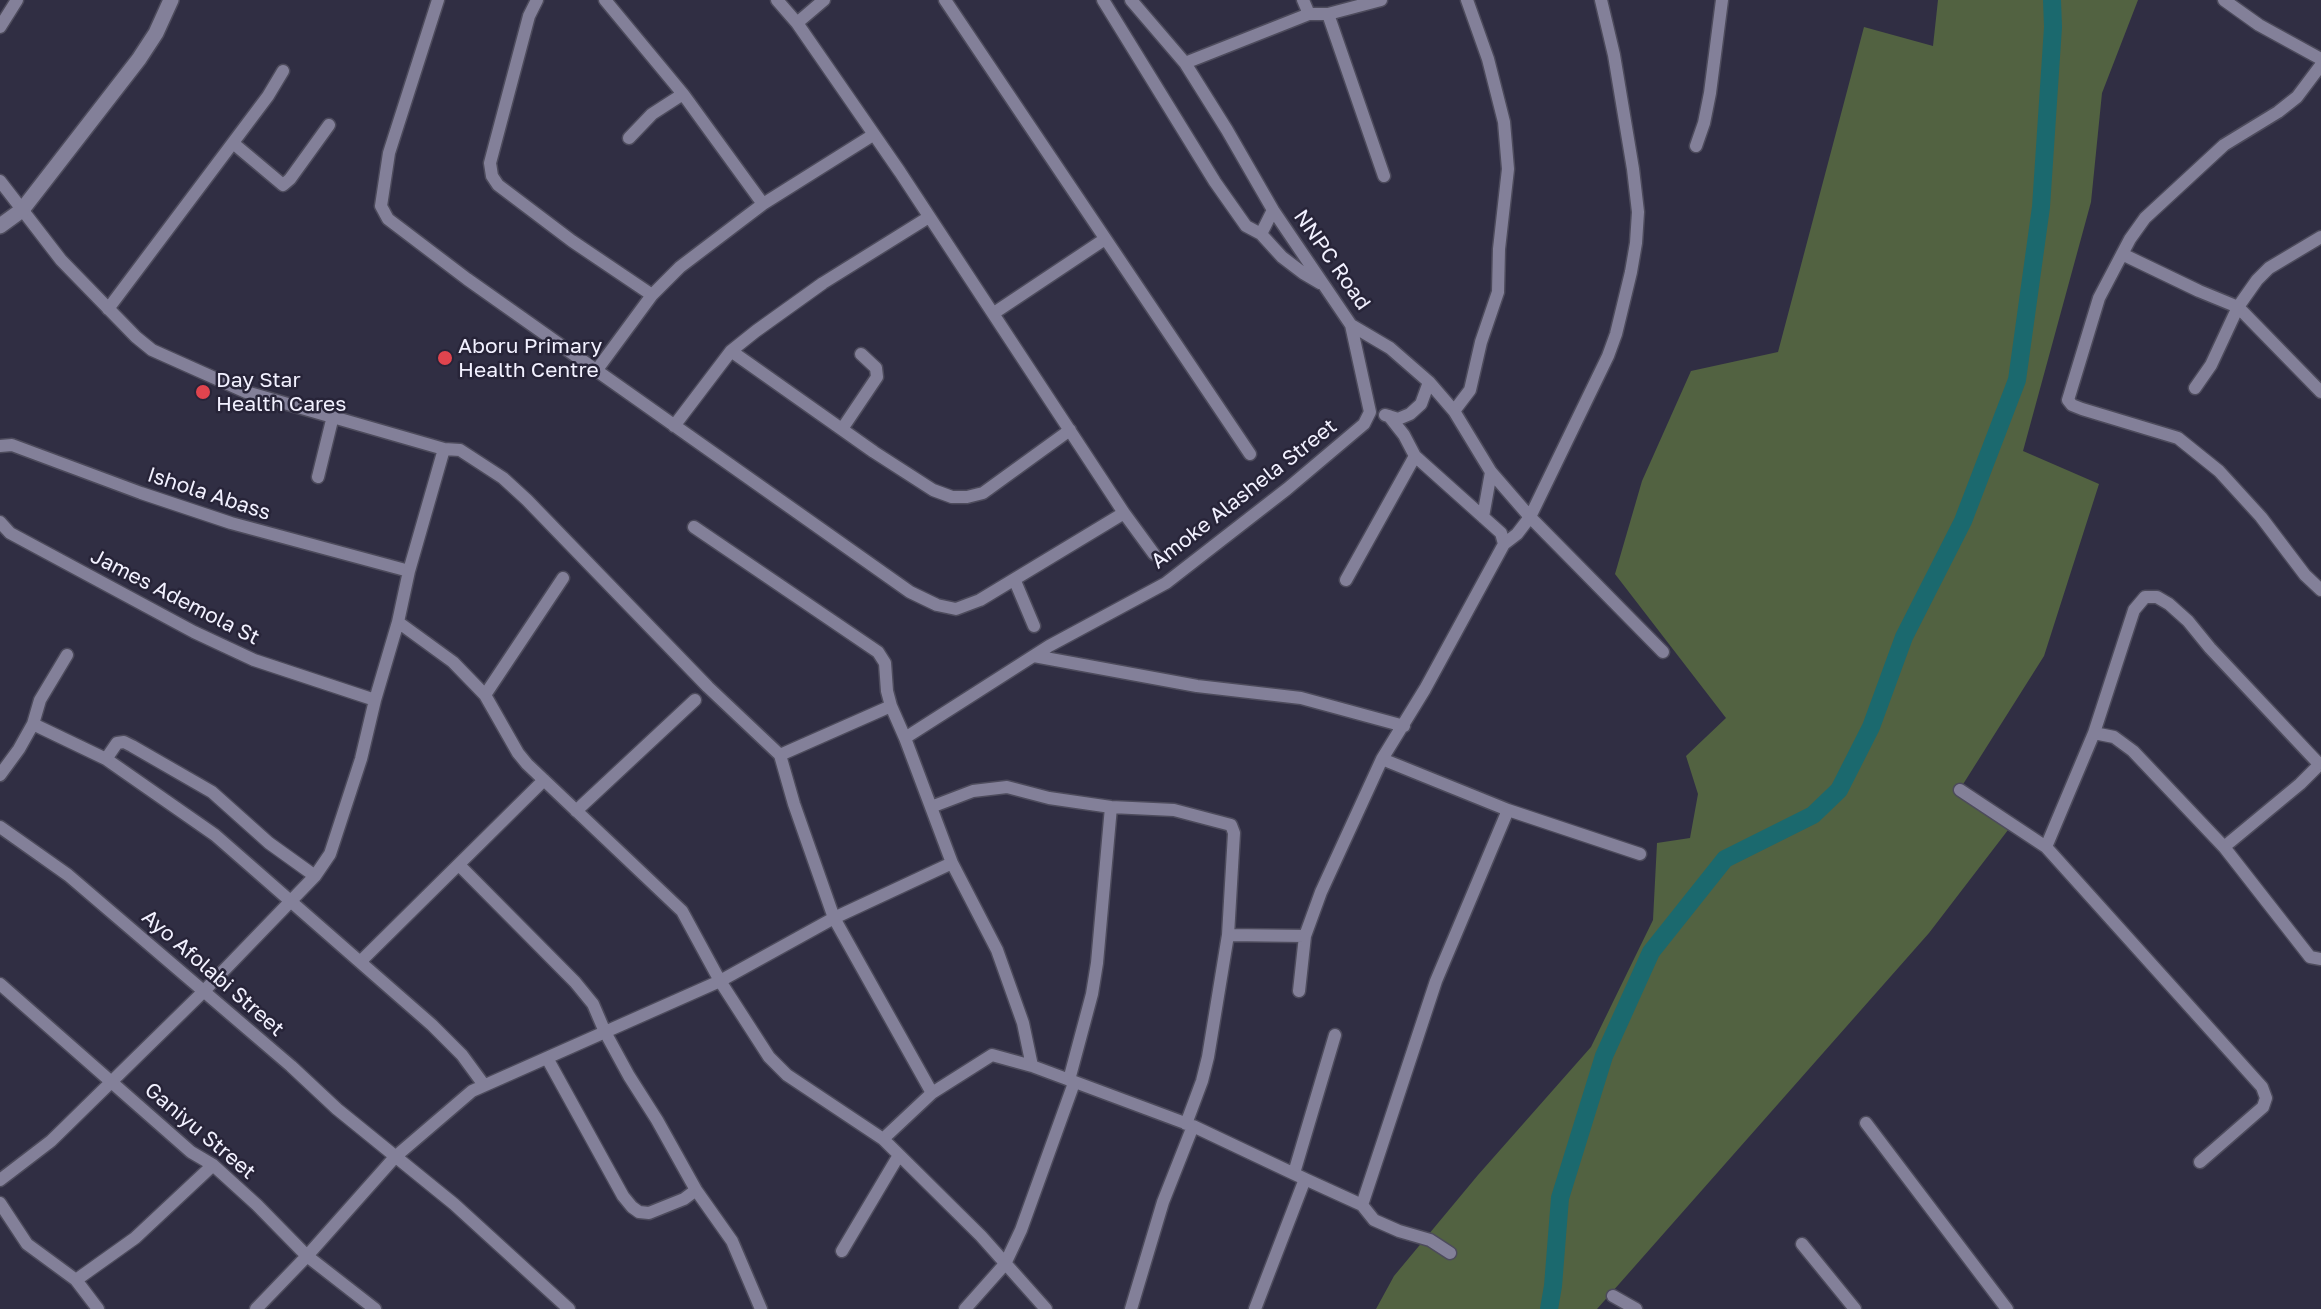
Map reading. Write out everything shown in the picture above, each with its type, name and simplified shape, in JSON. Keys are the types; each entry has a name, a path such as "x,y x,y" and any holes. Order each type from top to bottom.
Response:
{"street":[{"path":"0,27 18,0"},
{"path":"0,226 22,210 139,59 156,33 171,0"},
{"path":"438,0 388,153 381,206 388,219 467,279 910,592 937,605 956,609 980,600 1124,513"},
{"path":"537,0 529,16 490,163 492,176 498,185 563,234 652,296"},
{"path":"605,0 683,94 763,204"},
{"path":"777,0 797,23 994,313 1124,513 1154,554"},
{"path":"797,23 824,0"},
{"path":"945,0 1250,454"},
{"path":"1103,0 1215,182 1246,226 1261,234 1282,257 1303,273 1324,285"},
{"name":"NNPC Road","path":"1131,0 1185,63 1273,210 1351,325 1390,348 1429,382 1454,411 1491,472 1530,516 1664,652"},
{"path":"1303,0 1309,14"},
{"path":"1185,63 1309,14 1328,14 1380,0"},
{"path":"1454,411 1470,390 1481,342 1498,292 1499,249 1508,169 1503,122 1488,59 1467,0"},
{"path":"1299,991 1305,936 1320,892 1382,759 1404,726 1504,544 1517,534 1530,516 1608,356 1616,334 1636,243 1638,212 1614,55 1601,0"},
{"path":"1696,146 1704,123 1710,93 1722,0"},
{"path":"2224,0 2259,25 2321,58"},
{"path":"1328,14 1384,176"},
{"path":"2321,65 2297,97 2224,145 2145,218 2130,239 2099,298 2069,394 2069,403 2082,409 2178,438 2219,471 2254,509 2305,575 2321,590"},
{"path":"108,309 268,96 283,71"},
{"path":"629,138 652,114 683,94"},
{"path":"232,143 283,185 329,124"},
{"path":"596,371 652,296 680,267 763,204 873,135"},
{"path":"0,181 61,260 136,337 152,350 246,392 444,449 460,450 503,478 708,687 780,755 794,804 834,918 932,1093"},
{"path":"1261,234 1273,210"},
{"path":"674,426 732,351 756,331 823,283 929,217"},
{"path":"2195,388 2211,365 2238,307 2269,268 2321,237"},
{"path":"994,313 1106,239"},
{"path":"2122,254 2238,307 2321,392"},
{"path":"1351,325 1370,412 1398,419 1410,414 1421,404 1429,382"},
{"path":"732,351 933,490 952,497 967,497 983,493 1070,430"},
{"path":"842,429 877,377 876,368 861,354"},
{"name":"Amoke Alashela Street","path":"906,738 1049,646 1166,583 1287,489 1364,424 1370,412"},
{"path":"318,477 333,416"},
{"path":"1389,416 1404,435 1415,456 1501,533 1504,544"},
{"name":"Ishola Abass","path":"0,446 12,445 141,493 231,523 409,571"},
{"path":"0,1180 51,1141 203,992 315,876 330,854 361,759 375,700 398,622 409,571 444,449"},
{"path":"1346,580 1415,456"},
{"path":"1483,517 1491,472"},
{"name":"James Ademola St","path":"0,522 10,532 194,632 254,660 375,700"},
{"path":"694,526 878,652 885,663 887,691 891,706 906,738 952,863 997,950 1023,1023 1032,1066"},
{"path":"485,695 563,578"},
{"path":"1014,581 1034,626"},
{"path":"2046,847 2094,733 2134,610 2145,597 2157,597 2169,604 2188,621 2320,763 2300,784 2224,847"},
{"path":"398,622 453,662 485,695 518,753 682,911 720,981 769,1057 787,1075 883,1138 981,1236 1046,1309"},
{"path":"0,775 19,749 33,724 40,700 67,655"},
{"path":"1034,656 1197,686 1301,698 1404,726"},
{"path":"576,811 695,700"},
{"path":"780,755 891,706"},
{"path":"33,724 106,759 216,835 362,961 432,1025 462,1055 484,1085"},
{"path":"2094,733 2114,737 2133,751 2224,847 2310,957 2321,959"},
{"path":"106,759 117,743 124,742 132,746 212,792 269,843 315,876"},
{"path":"1382,759 1508,810 1640,854"},
{"path":"362,961 544,780"},
{"path":"931,807 973,791 1007,787 1050,798 1111,807 1174,810 1231,825 1234,832 1228,935 1208,1057 1131,1309"},
{"path":"1960,790 2046,847 2262,1088 2266,1098 2263,1107 2200,1162"},
{"path":"965,1309 1005,1264 1021,1230 1072,1081 1097,963 1111,807"},
{"path":"1362,1205 1436,981 1508,810"},
{"name":"Ayo Afolabi Street","path":"0,827 68,875 291,1066 337,1109 454,1204 569,1309"},
{"path":"256,1309 307,1256 395,1157 472,1091 720,981 834,918 952,863"},
{"path":"459,865 575,982 593,1004 605,1032 696,1190 732,1241 761,1309"},
{"path":"1228,935 1305,936"},
{"name":"Ganiyu Street","path":"0,984 192,1152 213,1165 257,1205 307,1256 375,1309"},
{"path":"1255,1309 1299,1176 1335,1035"},
{"path":"883,1138 932,1093 992,1055 1032,1066 1189,1125 1362,1205 1374,1220 1399,1231 1430,1240 1450,1253"},
{"path":"547,1058 623,1196 632,1207 639,1212 649,1213 684,1199 696,1190"},
{"path":"1866,1123 2007,1309"},
{"path":"842,1251 899,1155"},
{"path":"76,1280 135,1238 213,1165"},
{"path":"0,1203 27,1244 76,1280 98,1309"},
{"path":"1802,1244 1855,1309"},
{"path":"1613,1296 1636,1309"}],"green space":[{"path":"1938,0 2138,0 2102,93 2091,202 2023,451 2099,484 2044,656 1960,789 2008,830 1929,933 1597,1309 1376,1309 1394,1276 1478,1175 1591,1047 1653,920 1657,843 1690,838 1698,794 1686,756 1726,718 1615,574 1642,481 1691,371 1778,352 1864,27 1933,46"}],"waterway":[{"path":"1549,1309 1560,1198 1604,1056 1651,952 1725,859 1813,815 1839,790 1871,727 1904,637 1963,521 2017,380 2041,207 2053,27 2052,0"}],"place":[{"name":"Aboru Primary Health Centre","path":"445,358"},
{"name":"Day Star Health Cares","path":"203,392"}]}
